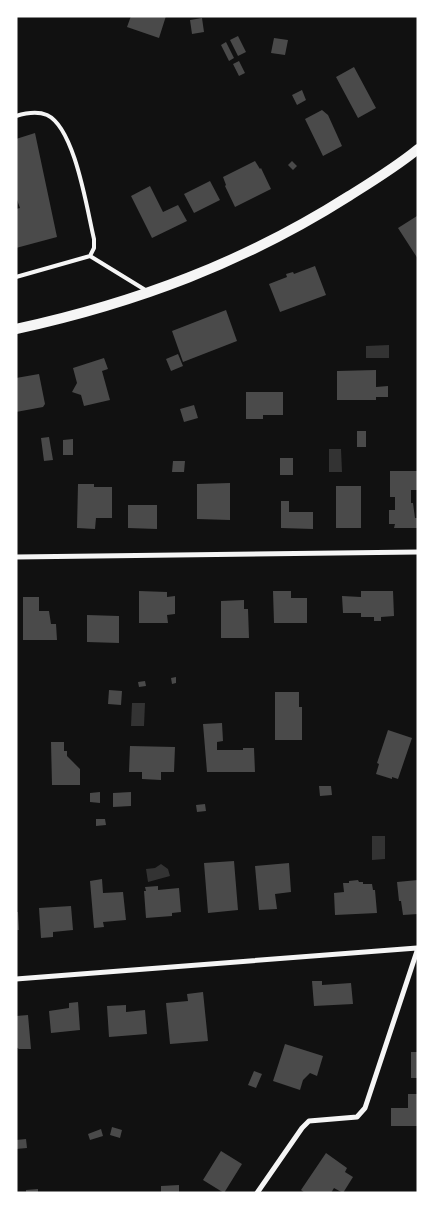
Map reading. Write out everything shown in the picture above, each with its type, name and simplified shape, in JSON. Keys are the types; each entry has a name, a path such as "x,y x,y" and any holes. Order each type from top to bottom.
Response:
{"main road":[{"path":"16,328 71,317 149,292 215,267 308,222 398,165 418,149"}],"street":[{"path":"16,557 418,552"},
{"path":"16,979 418,948 365,1108 357,1117 309,1122 302,1128 257,1193"}],"lane":[{"path":"16,116 38,113 48,116 66,135 73,152 94,239 94,248 90,256"},
{"path":"16,277 90,256 149,292"}],"shaded area":[{"path":"389,345 389,358 366,358 366,346"},
{"path":"329,449 341,449 342,472 329,472"},
{"path":"132,703 145,703 144,726 131,726"},
{"path":"372,836 385,836 385,859 372,860"},
{"path":"161,864 168,869 170,876 148,882 146,869 155,868"}],"building":[{"path":"131,16 166,16 159,38 127,27"},
{"path":"202,18 204,32 192,34 190,20"},
{"path":"238,36 246,52 238,56 230,40"},
{"path":"274,38 288,40 285,55 271,53"},
{"path":"226,42 234,58 229,61 221,45"},
{"path":"239,61 245,73 239,76 233,64"},
{"path":"354,67 376,108 358,118 336,77"},
{"path":"302,90 306,100 297,105 292,95"},
{"path":"322,110 328,115 342,146 323,156 305,119"},
{"path":"35,133 57,237 16,248 16,209 20,208 16,197 16,139"},
{"path":"255,161 261,168 271,189 235,207 223,177"},
{"path":"292,161 297,166 293,170 288,165"},
{"path":"210,181 220,200 194,213 184,194"},
{"path":"150,186 163,212 178,205 187,221 152,238 131,196"},
{"path":"417,216 418,218 418,259 398,228"},
{"path":"315,266 326,295 280,312 269,284 287,277 286,274 293,272 294,274"},
{"path":"226,310 237,341 183,362 172,331"},
{"path":"178,354 183,366 171,371 166,359"},
{"path":"104,358 108,369 102,371 110,400 84,406 81,395 72,392 77,383 73,368"},
{"path":"376,370 376,387 388,386 388,397 376,397 376,400 337,400 337,371"},
{"path":"39,374 45,404 43,407 16,412 16,378"},
{"path":"246,392 283,392 283,415 263,415 263,419 246,419"},
{"path":"194,405 198,418 184,422 180,409"},
{"path":"357,431 366,431 366,447 357,447"},
{"path":"49,437 53,460 44,461 41,438"},
{"path":"73,439 73,455 63,455 63,440"},
{"path":"280,458 293,458 293,475 280,475"},
{"path":"173,461 185,461 184,472 172,472"},
{"path":"390,471 417,471 417,490 411,490 411,503 413,503 418,528 394,528 395,524 389,524 389,510 395,510 395,497 390,497"},
{"path":"230,483 230,520 197,519 197,484"},
{"path":"78,484 94,484 94,487 112,487 112,518 96,518 95,529 77,528"},
{"path":"336,486 361,486 361,528 336,528"},
{"path":"281,501 289,501 289,512 313,512 313,529 281,528"},
{"path":"128,505 157,505 157,529 128,528"},
{"path":"139,591 167,592 167,597 175,596 175,614 167,615 168,623 139,623"},
{"path":"273,591 291,591 291,598 307,598 307,623 274,623"},
{"path":"361,591 393,591 394,616 381,617 381,621 374,621 374,617 361,617 361,613 343,613 342,596 361,597"},
{"path":"23,597 39,597 39,611 49,611 51,624 56,624 57,640 23,640"},
{"path":"244,600 244,609 248,609 249,638 221,638 221,601"},
{"path":"87,615 119,616 119,643 87,642"},
{"path":"176,677 176,683 172,684 171,678"},
{"path":"145,681 146,686 139,687 138,682"},
{"path":"109,690 122,691 121,705 108,704"},
{"path":"275,692 299,692 299,707 302,707 302,740 275,740"},
{"path":"222,723 223,741 217,742 217,750 254,748 255,772 207,772 203,724"},
{"path":"388,730 412,738 398,779 376,774 379,764 377,763"},
{"path":"51,742 64,742 64,751 67,751 67,756 80,769 80,785 52,785"},
{"path":"130,746 175,747 174,772 161,772 161,780 142,779 142,772 129,772"},
{"path":"319,786 331,786 332,795 320,796"},
{"path":"100,792 100,803 90,802 90,793"},
{"path":"131,792 131,806 113,807 113,793"},
{"path":"205,804 206,811 197,812 196,805"},
{"path":"96,819 105,819 106,825 96,826"},
{"path":"234,861 238,910 208,913 204,863"},
{"path":"289,863 291,892 275,894 277,909 259,910 255,866"},
{"path":"102,879 103,893 123,892 126,920 103,922 104,927 94,928 90,881"},
{"path":"358,880 363,882 363,884 372,884 373,890 375,890 377,913 335,915 334,893 344,892 343,883"},
{"path":"418,880 418,914 403,915 397,882"},
{"path":"158,886 158,890 179,888 181,912 172,913 172,916 146,918 145,887"},
{"path":"71,906 73,930 53,932 53,937 41,938 39,908"},
{"path":"16,912 18,912 19,930 16,930"},
{"path":"312,981 322,981 322,985 351,983 353,1004 314,1006"},
{"path":"203,992 208,1041 170,1044 166,1003 188,1001 187,994"},
{"path":"78,1002 80,1030 51,1033 49,1011 69,1008 69,1003"},
{"path":"126,1005 126,1012 145,1010 147,1034 109,1037 107,1006"},
{"path":"28,1015 31,1049 19,1049 16,1047 16,1016"},
{"path":"285,1044 323,1056 317,1076 310,1073 303,1080 300,1090 273,1081"},
{"path":"411,1052 418,1052 418,1078 411,1078"},
{"path":"254,1071 262,1074 256,1088 248,1085"},
{"path":"408,1094 418,1094 418,1126 391,1126 391,1108 408,1108"},
{"path":"112,1127 122,1130 120,1138 110,1135"},
{"path":"101,1129 103,1136 90,1140 88,1134"},
{"path":"26,1139 27,1148 16,1149 16,1140"},
{"path":"221,1151 242,1164 224,1193 203,1180"},
{"path":"326,1153 347,1168 345,1172 353,1177 343,1193 334,1188 331,1193 305,1193 301,1190"},
{"path":"179,1185 179,1193 161,1193 161,1186"},
{"path":"38,1189 38,1193 26,1193 26,1190"}]}
